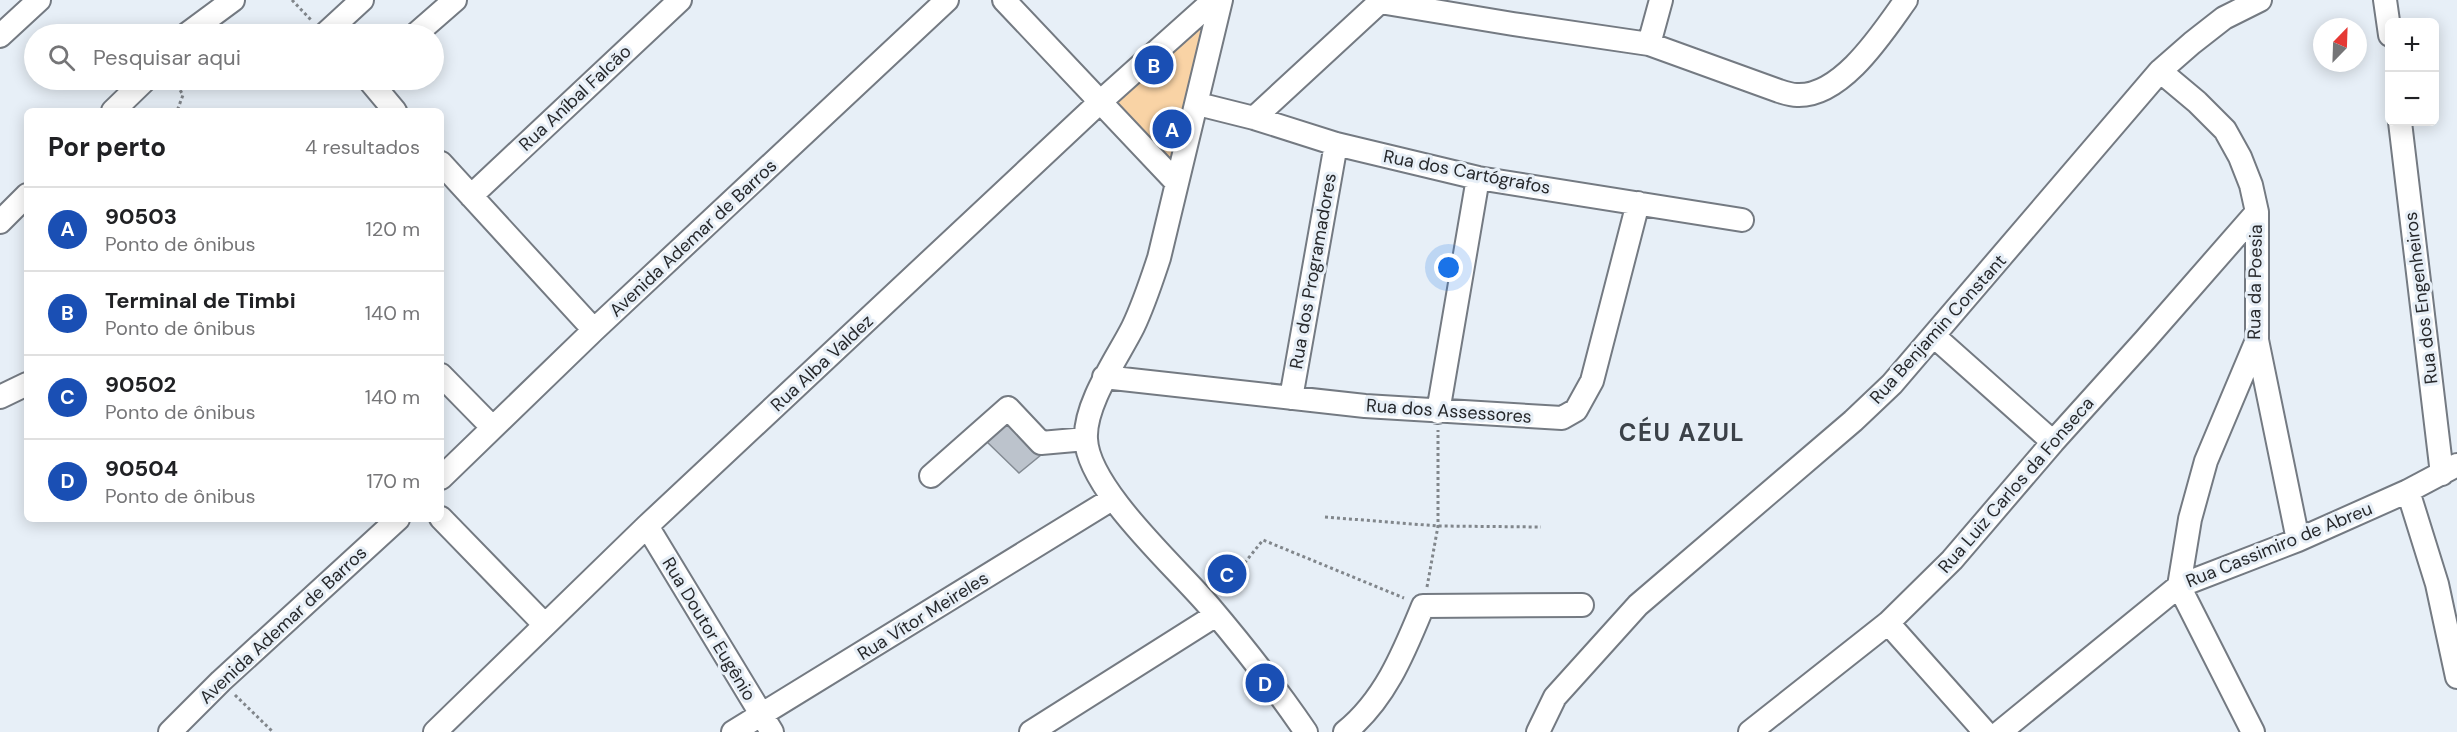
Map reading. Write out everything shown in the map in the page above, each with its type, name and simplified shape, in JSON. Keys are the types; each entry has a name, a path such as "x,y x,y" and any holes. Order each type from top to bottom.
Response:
{"street":[{"path":"0,36 39,0"},
{"path":"201,24 233,0"},
{"path":"328,24 362,0"},
{"path":"428,24 455,0"},
{"name":"Rua Aníbal Falcão","path":"471,196 680,0"},
{"name":"Avenida Ademar de Barros","path":"444,475 594,330 947,0"},
{"path":"1004,0 1177,183"},
{"name":"Rua Alba Valdez","path":"435,732 648,526 1100,102 1214,0"},
{"path":"1221,0 1198,104 1159,258 1132,329 1104,377 1090,416 1086,439 1092,462 1112,499 1213,611 1306,732"},
{"path":"1649,44 1661,0"},
{"path":"1254,118 1381,1 1649,44 1779,92 1799,95 1818,91 1840,80 1879,38 1906,0"},
{"name":"Rua Benjamin Constant","path":"1538,732 1555,697 1638,605 1853,421 1892,384 1935,337 2160,72 2224,18 2260,0"},
{"path":"2385,0 2388,18"},
{"name":"Rua da Poesia","path":"2160,72 2197,102 2225,130 2244,166 2251,184 2257,212 2257,340 2206,461 2190,519 2179,586"},
{"path":"116,108 135,90"},
{"path":"377,90 392,108"},
{"name":"Rua dos Cartógrafos","path":"1198,104 1254,118 1336,144 1478,178 1742,220"},
{"name":"Rua dos Engenheiros","path":"2401,126 2449,469"},
{"name":"Rua dos Programadores","path":"1291,398 1336,144"},
{"path":"444,166 594,330"},
{"path":"1438,412 1478,178"},
{"path":"0,222 24,198"},
{"name":"Rua dos Assessores","path":"1104,377 1438,412 1562,418 1576,410 1592,381 1638,203"},
{"name":"Rua Luiz Carlos da Fonseca","path":"1750,732 1888,623 1952,560 2053,442 2257,212"},
{"path":"1935,337 2053,442"},
{"path":"2257,340 2298,540"},
{"path":"444,378 492,427"},
{"path":"0,397 24,385"},
{"path":"931,476 1008,408 1041,443 1086,439"},
{"name":"Rua Cassimiro de Abreu","path":"2000,732 2179,586 2298,540 2408,491 2449,469"},
{"path":"2408,491 2437,584 2457,678"},
{"name":"Rua Vítor Meireles","path":"733,732 767,724 1112,499"},
{"path":"444,521 545,625"},
{"name":"Avenida Ademar de Barros","path":"170,732 221,681 395,522"},
{"name":"Rua Doutor Eugênio","path":"648,526 767,724"},
{"path":"2179,586 2251,731"},
{"path":"1345,732 1370,707 1384,687 1400,660 1423,606 1582,605"},
{"path":"1031,732 1213,611"},
{"path":"1888,623 1985,732"}],"path":[{"path":"292,0 314,24"},
{"path":"178,108 183,95 180,90"},
{"path":"1213,611 1263,540 1423,606 1437,526 1438,412"},
{"path":"1326,517 1437,526 1541,527"},
{"path":"221,681 273,732"}],"shaded area":[{"path":"1214,0 1177,183 1100,102"}],"building":[{"path":"1007,419 1041,455 1019,473 984,439"}],"place":[{"name":"Terminal de Timbi","path":"1154,65"},
{"name":"90503","path":"1172,129"},
{"name":"90502","path":"1227,574"},
{"name":"90504","path":"1265,683"}],"district":[{"name":"CÉU AZUL","path":"1682,433"}]}
